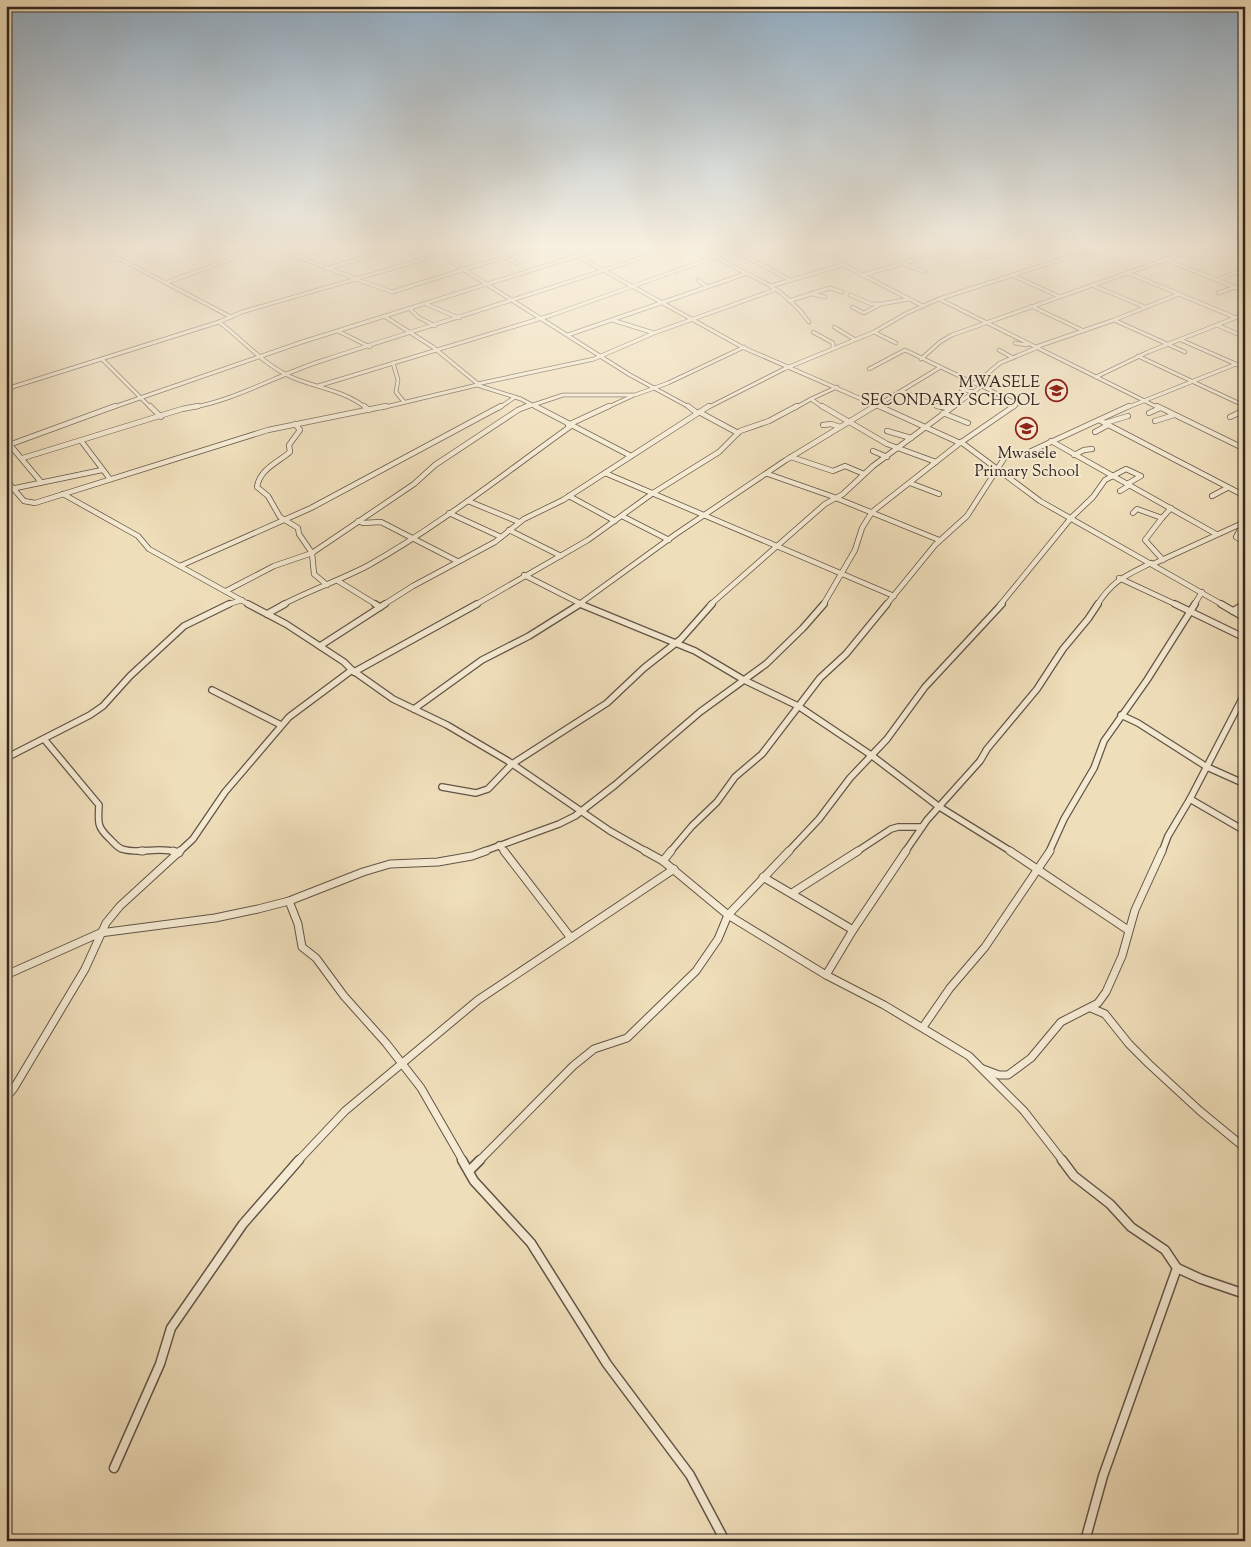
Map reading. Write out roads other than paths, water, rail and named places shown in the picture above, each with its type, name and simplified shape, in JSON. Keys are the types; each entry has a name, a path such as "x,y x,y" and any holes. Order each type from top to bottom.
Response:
{"street":[{"path":"8,446 142,397 368,321"},
{"path":"393,321 414,333 466,371 478,384"},
{"path":"424,321 434,326"},
{"path":"23,458 82,442 110,431 161,417 182,409 205,405 286,374 449,321"},
{"path":"318,386 532,321"},
{"path":"547,321 630,375 727,428 738,432"},
{"path":"568,335 608,321"},
{"path":"616,321 654,333"},
{"path":"6,480 24,501 29,503 259,432 369,410 602,356 686,321"},
{"path":"696,321 744,347 961,443 1040,501 1152,563 1245,618"},
{"path":"320,646 380,606 501,537 519,522 569,496 698,411 789,366 874,332 892,321"},
{"path":"1065,321 1084,330"},
{"path":"442,787 480,793 501,778 512,764 607,703 644,668 690,629 706,609 742,579 775,546 826,504 837,498 864,474 928,427 949,408 973,392 998,364 1110,321"},
{"path":"1117,321 1185,352"},
{"path":"1096,377 1138,356 1225,321"},
{"path":"6,389 219,322 260,358 286,374 350,398 369,410"},
{"path":"921,359 949,337 987,322 1143,401 1245,449"},
{"path":"1217,325 1245,337"},
{"path":"834,327 854,340"},
{"path":"338,331 370,347"},
{"path":"813,332 824,340 833,343 834,348"},
{"path":"874,332 896,343"},
{"path":"1181,340 1245,368"},
{"path":"1015,343 1036,348"},
{"path":"267,614 286,602 327,586 367,566 468,501 570,425 744,347"},
{"path":"6,975 100,933 216,918 290,901 363,872 390,864 449,861 472,856 559,824 582,812 700,712 766,664 821,609 855,550 862,528 872,512 961,443 1016,405 904,350 869,369"},
{"path":"999,350 1013,358"},
{"path":"1138,356 1245,408"},
{"path":"102,359 161,417"},
{"path":"393,363 393,369 398,380 396,392 404,402"},
{"path":"663,861 692,826 717,802 735,777 762,754 820,678 846,654 894,596 905,579 939,540 967,516 996,468 1006,456 1027,453 1143,401 1236,364"},
{"path":"414,709 482,660 529,636 580,604 668,540 791,457 939,368"},
{"path":"473,386 481,386 515,397 631,456"},
{"path":"6,1098 14,1088 85,969 106,922 126,899 178,853 197,833 226,792 281,725 296,710 353,671 455,617 524,575 588,540 653,493 719,452 731,442 738,432 769,421 837,387"},
{"path":"960,389 973,392"},
{"path":"902,391 940,408 949,408"},
{"path":"226,591 269,568 312,553 414,484 435,465 458,452 486,430 518,410 565,395 636,394"},
{"path":"180,566 284,521 349,489 515,397"},
{"path":"811,399 829,412 899,448 936,462"},
{"path":"1149,413 1160,408"},
{"path":"1230,418 1245,408"},
{"path":"943,413 968,423"},
{"path":"1155,421 1174,414"},
{"path":"1094,432 1107,424 1128,416"},
{"path":"1099,420 1245,496"},
{"path":"295,424 300,430 289,446 290,452 272,464 258,480 258,490 268,496 275,511 284,521 298,528 299,534 312,553 314,574 327,586"},
{"path":"823,425 831,424 840,427"},
{"path":"887,431 911,438"},
{"path":"1051,441 1216,534"},
{"path":"82,442 93,452 94,458 110,479"},
{"path":"8,446 23,458 41,482"},
{"path":"1074,455 1084,450 1092,449"},
{"path":"873,451 887,457"},
{"path":"791,457 834,471 845,466 864,474"},
{"path":"469,1172 579,1061 594,1049 628,1038 661,1006 709,955 728,914 819,819 886,739 925,687 1006,599 1071,518 1111,476 1126,469 1141,476 1120,491"},
{"path":"6,490 102,470"},
{"path":"605,473 894,596"},
{"path":"768,474 837,498 939,540"},
{"path":"910,483 939,494"},
{"path":"1212,496 1228,488"},
{"path":"63,494 138,536 150,549 267,614 320,646 393,699 447,725 512,764 622,839 663,861 728,914 826,975 923,1027 963,1052 1024,1111 1074,1176 1110,1204 1131,1227 1165,1250 1173,1260 1176,1268 1103,1476 1085,1541"},
{"path":"569,496 615,521"},
{"path":"468,501 519,522"},
{"path":"1163,560 1146,543 1146,540 1171,508"},
{"path":"1132,513 1137,509 1162,518"},
{"path":"448,513 501,537"},
{"path":"622,516 668,540"},
{"path":"358,521 363,523 381,522 458,561"},
{"path":"826,975 853,930 922,827 938,806 980,761 987,749 1037,689 1063,649 1088,619 1106,592 1119,578 1163,560 1244,522"},
{"path":"1244,522 1243,527 1236,536 1245,542"},
{"path":"510,530 561,556"},
{"path":"524,575 580,604 676,642 712,660 744,680 798,706 871,755 938,806 1038,868 1128,930"},
{"path":"1119,578 1150,591 1190,613 1245,638"},
{"path":"338,581 380,606"},
{"path":"923,1027 950,988 985,947 1049,852 1083,785 1094,768 1104,741 1147,680 1202,592"},
{"path":"6,758 86,718 103,706 126,680 187,624 228,604 242,600"},
{"path":"1233,611 1245,604"},
{"path":"212,690 281,725"},
{"path":"980,1067 999,1075 1008,1075 1031,1058 1061,1022 1091,1008 1098,1003 1106,992 1122,956 1134,910 1155,869 1168,836 1207,767 1245,693"},
{"path":"1121,715 1138,723 1207,767 1245,784"},
{"path":"44,739 99,805 98,827 106,836 126,850 142,851 164,848 178,853"},
{"path":"1190,798 1245,831"},
{"path":"792,893 891,829 898,827 922,827"},
{"path":"499,846 571,938"},
{"path":"114,1468 160,1364 172,1328 234,1235 258,1205 345,1111 478,1000 674,869"},
{"path":"763,877 853,930"},
{"path":"290,901 298,924 302,947 316,958 344,996 386,1043 421,1088 480,1188 531,1243 607,1364 690,1475 725,1541"},
{"path":"1091,1008 1105,1014 1129,1044 1149,1064 1200,1111 1245,1148"},
{"path":"1176,1268 1245,1294"}],"place":[{"name":"MWASELE SECONDARY SCHOOL","path":"1056,390"},
{"name":"Mwasele Primary School","path":"1027,428"}]}
